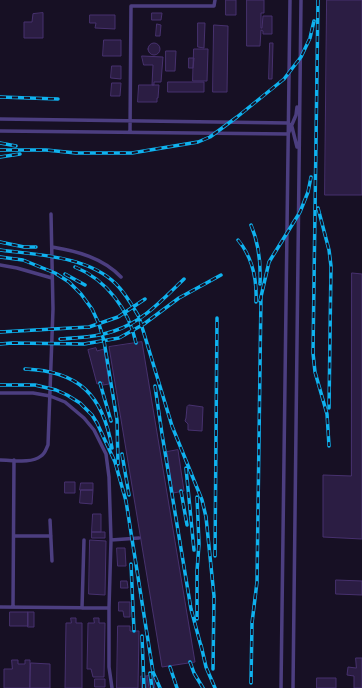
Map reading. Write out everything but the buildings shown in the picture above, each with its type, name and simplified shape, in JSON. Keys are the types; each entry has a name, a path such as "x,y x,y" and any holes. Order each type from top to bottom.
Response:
{"lane":[{"path":"130,132 131,0"},
{"path":"130,6 214,6 215,0"},
{"path":"281,688 290,0"},
{"path":"293,688 301,0"},
{"path":"288,134 296,115 300,94"},
{"path":"0,119 288,122"},
{"path":"288,122 297,144 299,156"},
{"path":"0,131 288,134"},
{"path":"0,460 36,459 42,456 48,445 52,358 51,214"},
{"path":"52,247 76,251 103,263 121,277"},
{"path":"0,265 17,268 52,278"},
{"path":"0,393 50,396 66,402 84,418 94,430 106,454 109,477 112,540 109,608 109,667 112,688"},
{"path":"13,607 14,460"},
{"path":"50,520 52,562"},
{"path":"14,536 51,536"},
{"path":"112,540 139,538"},
{"path":"82,608 84,540"},
{"path":"0,607 109,608"}],"railway":[{"path":"318,0 313,353 315,372 327,414 329,446"},
{"path":"0,150 46,150 76,153 132,153 198,142 210,137 284,79 301,57 310,38 314,21"},
{"path":"0,97 58,99"},
{"path":"0,143 16,146"},
{"path":"0,157 20,154"},
{"path":"260,301 269,262 300,212 308,192 311,177"},
{"path":"318,208 329,250 331,266 329,408"},
{"path":"251,225 259,254 260,284"},
{"path":"238,240 251,262 255,277 256,302"},
{"path":"0,242 24,247 36,247"},
{"path":"0,250 62,258 91,268 105,275 116,284 126,296 139,317 172,426 202,500 206,517 214,596 213,669"},
{"path":"0,257 23,260 55,273 69,282 81,294 92,309 99,324 104,341 117,420 118,464"},
{"path":"75,267 87,273 107,288 122,308 128,319 136,343"},
{"path":"65,274 85,285"},
{"path":"0,344 84,344 119,338 144,324 179,298 221,275"},
{"path":"60,339 94,336 124,327 134,322 152,309 184,279"},
{"path":"251,683 252,623 257,582 261,296"},
{"path":"0,332 89,327 118,317 145,299"},
{"path":"215,556 217,318"},
{"path":"25,369 44,371 60,375 74,381 85,389 95,400 102,414 108,429 112,448"},
{"path":"100,383 111,421"},
{"path":"0,385 35,385 56,390 80,403 92,415 97,423 115,462 126,501 153,672 160,688"},
{"path":"155,386 191,609 202,650"},
{"path":"122,454 129,495"},
{"path":"186,468 194,550"},
{"path":"181,491 187,525"},
{"path":"197,497 199,544 197,571 197,619"},
{"path":"131,564 134,631"},
{"path":"142,636 144,688"},
{"path":"201,645 206,667 215,688"},
{"path":"190,662 194,673 203,688"},
{"path":"170,667 177,688"},
{"path":"150,673 152,688"}]}
